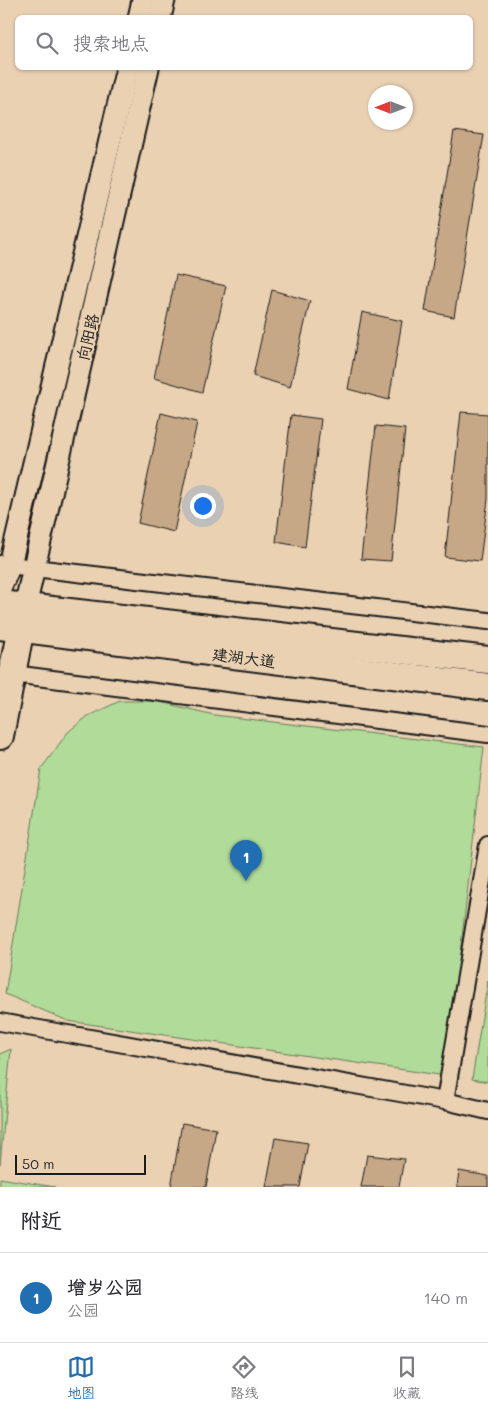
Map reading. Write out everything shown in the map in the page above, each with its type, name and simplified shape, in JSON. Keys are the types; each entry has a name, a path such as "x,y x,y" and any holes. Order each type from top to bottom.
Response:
{"main road":[{"name":"建湖大道","path":"0,604 15,621 488,687"},
{"name":"建湖大道","path":"15,621 488,660"},
{"path":"0,736 6,673 15,621"}],"street":[{"path":"140,15 143,0"},
{"path":"161,15 164,0"},
{"name":"向阳路","path":"0,588 127,70"},
{"name":"向阳路","path":"15,621 34,568 148,70"},
{"path":"5,564 488,621"},
{"path":"6,673 488,734"},
{"path":"445,1101 488,845"},
{"path":"0,1022 445,1101 488,1111"}],"green space":[{"path":"120,701 156,701 214,715 484,747 446,1076 68,1021 5,994 41,769 68,732 88,716"},
{"path":"488,980 488,1082 472,1079"},
{"path":"11,1049 0,1164 0,1054"},
{"path":"0,1178 55,1187 0,1187"}],"building":[{"path":"454,131 484,135 454,317 425,311"},
{"path":"176,275 226,286 202,392 154,378"},
{"path":"272,290 310,301 290,387 253,376"},
{"path":"362,312 402,321 389,400 348,389"},
{"path":"461,412 488,414 488,499 480,561 445,557"},
{"path":"161,413 197,422 174,532 138,523"},
{"path":"291,415 321,419 305,547 276,542"},
{"path":"376,426 405,429 391,561 361,559"},
{"path":"182,1123 216,1129 206,1187 171,1187"},
{"path":"275,1138 308,1143 300,1187 266,1187"},
{"path":"367,1155 404,1159 399,1187 361,1187"},
{"path":"459,1171 488,1176 488,1187 457,1187"}],"place":[{"name":"增岁公园","path":"246,881"}]}
